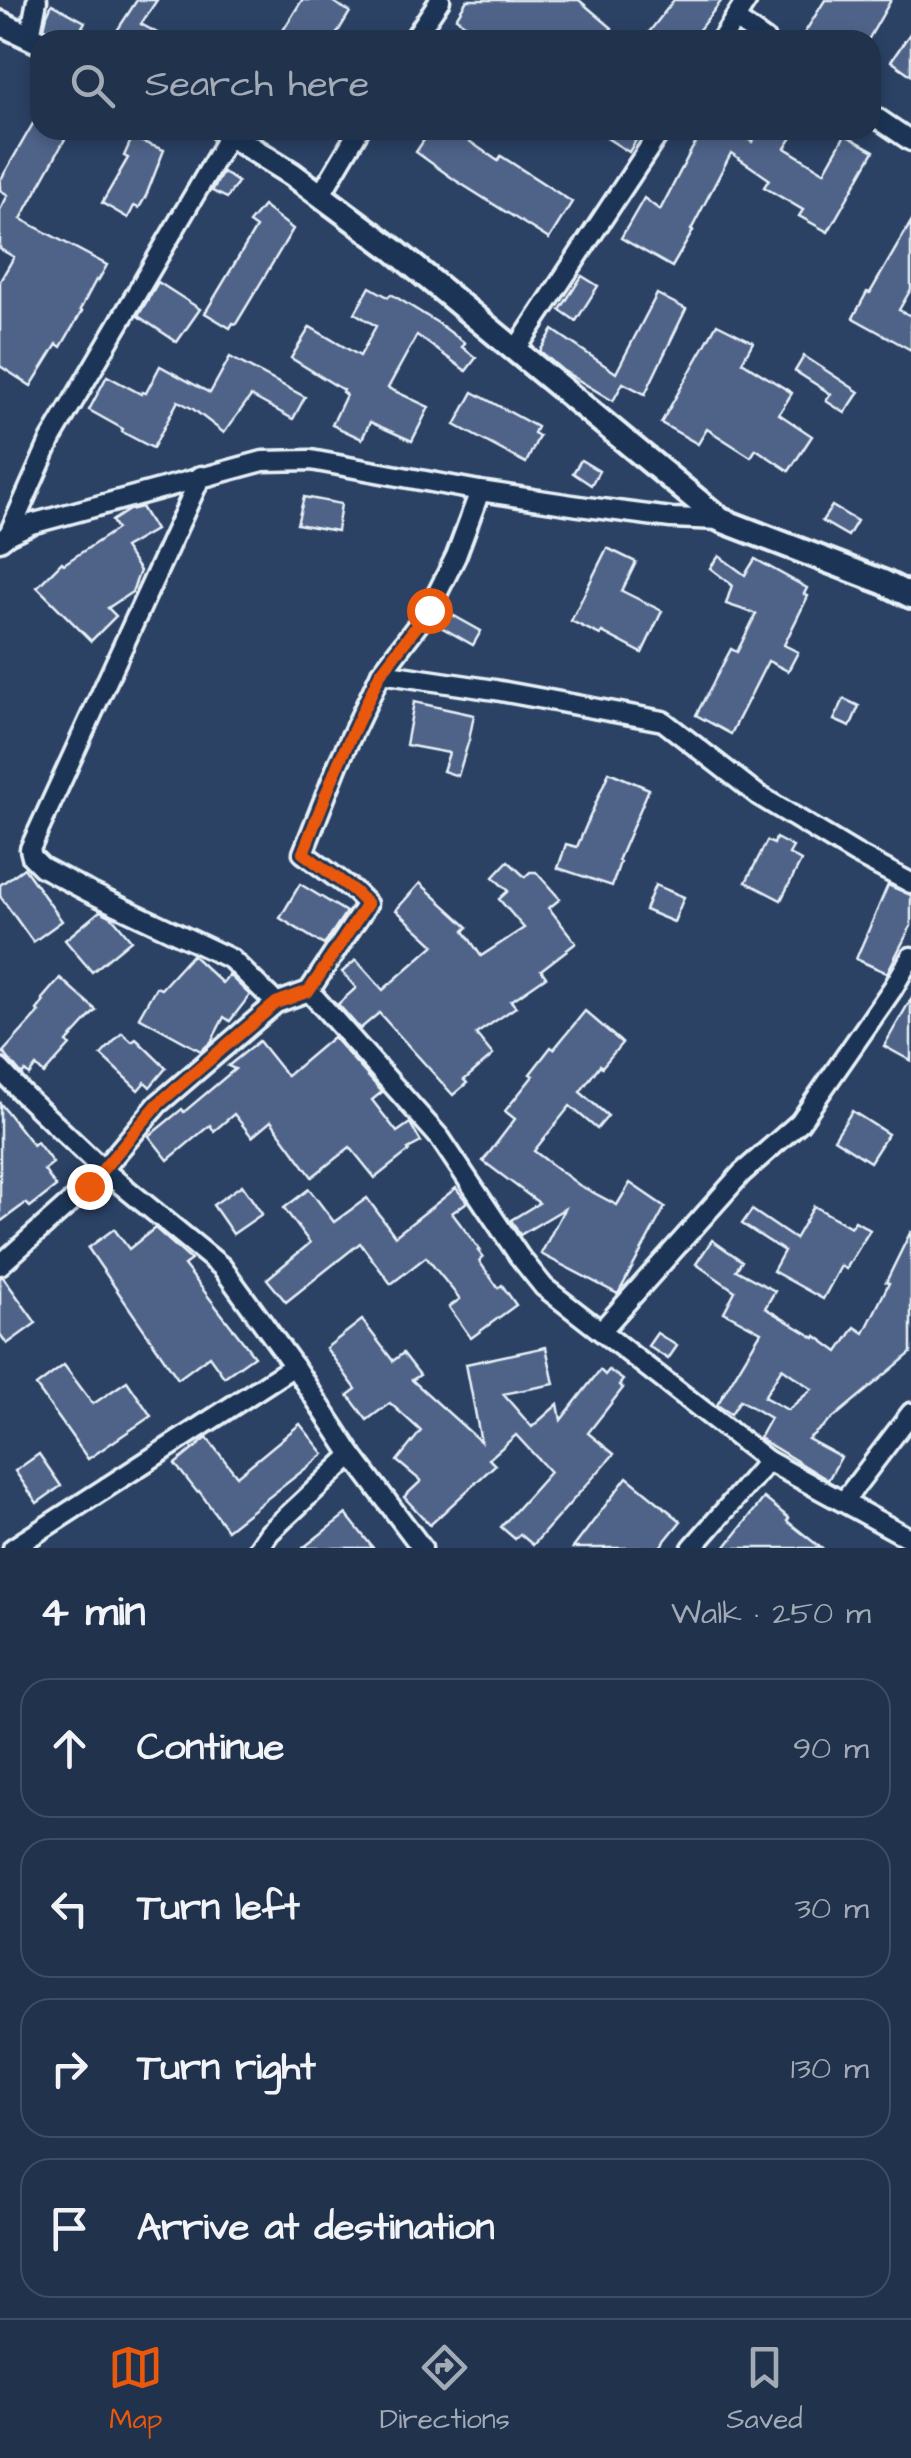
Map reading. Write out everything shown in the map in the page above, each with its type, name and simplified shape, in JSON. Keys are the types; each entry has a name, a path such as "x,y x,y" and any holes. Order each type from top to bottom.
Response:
{"street":[{"path":"35,30 37,0"},
{"path":"420,30 440,0"},
{"path":"728,30 747,0"},
{"path":"735,19 751,30"},
{"path":"0,23 30,37"},
{"path":"881,121 911,142"},
{"path":"4,538 51,439 221,140"},
{"path":"238,140 394,250 721,520"},
{"path":"320,196 353,140"},
{"path":"514,351 655,140"},
{"path":"4,538 31,524 263,460 311,460 480,491 653,516 721,520 911,596"},
{"path":"202,476 30,848 32,857 42,867 86,892 231,959 276,1003"},
{"path":"0,1265 89,1186 158,1104 276,1003 309,991 367,904 303,853 380,674 429,610 456,556 480,491"},
{"path":"380,674 495,690 663,722 758,795 911,883"},
{"path":"601,1331 742,1173 800,1122 911,957"},
{"path":"309,991 440,1138 544,1288 768,1461 911,1539"},
{"path":"0,1069 102,1168 222,1267 352,1455 422,1548"},
{"path":"13,1548 294,1366"},
{"path":"844,1501 911,1413"},
{"path":"259,1548 269,1533 352,1455"},
{"path":"692,1548 768,1461"}],"building":[{"path":"137,0 157,0 141,24 152,30 118,30"},
{"path":"302,0 330,0 350,12 339,30 283,30"},
{"path":"467,0 579,0 612,28 474,30 456,18"},
{"path":"674,0 722,0 699,30 651,30"},
{"path":"825,0 891,0 874,30 806,30"},
{"path":"52,4 85,22 82,27 87,30 47,30 44,28"},
{"path":"911,32 911,75 891,61"},
{"path":"30,129 30,140 64,140 21,219 107,265 61,347 57,344 31,386 0,366 0,281 14,257 0,249 0,210 8,195 0,190 0,181"},
{"path":"131,140 164,150 146,196 128,218 102,203 128,158 124,156"},
{"path":"424,140 468,140 498,161 501,156 572,202 549,239 416,152"},
{"path":"610,140 636,140 629,152"},
{"path":"698,140 790,140 785,148 824,172 842,140 854,140 874,151 828,232 799,216 803,210 764,187 769,179 731,153 672,267 621,238 644,198 660,210"},
{"path":"223,172 238,182 227,198 212,191"},
{"path":"263,206 293,229 230,328 205,313 256,228 249,223"},
{"path":"911,222 911,289 899,310 911,316 911,350 853,318"},
{"path":"582,276 598,286 576,321 560,310"},
{"path":"158,282 200,309 177,342 138,316"},
{"path":"370,287 388,297 391,294 438,323 465,343 462,347 476,358 466,371 417,335 388,388 429,407 412,441 370,422 362,439 332,425 346,395 343,390 291,358 310,327 360,356 376,326 355,313"},
{"path":"657,294 686,309 645,394 623,383 613,401 562,370 540,351 553,330 616,373"},
{"path":"717,324 753,342 742,362 792,393 779,414 812,436 789,471 756,449 751,457 707,429 698,444 661,423"},
{"path":"804,356 859,392 845,413 826,401 831,394 795,371"},
{"path":"230,357 305,397 293,419 251,396 224,433 178,401 153,448 89,410 107,376 141,394 146,393 160,366 210,393"},
{"path":"473,392 537,427 534,433 539,436 526,463 455,425"},
{"path":"581,460 599,471 591,485 573,473"},
{"path":"304,497 341,504 337,531 297,524"},
{"path":"832,506 857,521 848,536 822,521"},
{"path":"141,507 155,530 124,548 140,571 132,592 108,608 116,616 91,641 37,587 62,562 117,529 112,521"},
{"path":"607,548 636,562 622,591 662,611 642,653 571,621"},
{"path":"719,556 745,575 755,559 807,588 804,594 808,596 784,645 798,652 788,671 768,661 731,734 696,715 731,649 737,652 756,614 726,604 732,585 710,568"},
{"path":"449,613 481,631 473,645 441,627"},
{"path":"844,699 859,706 850,727 834,720"},
{"path":"414,702 474,715 458,776 443,771 449,753 406,745"},
{"path":"609,772 649,789 618,861 612,886 558,868 566,844 577,847"},
{"path":"776,838 793,847 789,854 801,861 781,900 746,882 767,841 774,844"},
{"path":"508,861 525,877 536,872 560,899 549,908 576,943 541,970 546,977 511,1001 516,1007 476,1034 493,1055 453,1095 379,1013 360,1029 338,1004 356,988 342,972 356,960 383,990 434,945 396,910 420,883 468,927 464,931 481,956 524,928 499,899 508,891 493,877"},
{"path":"24,868 62,921 33,942 0,896 0,885"},
{"path":"300,884 346,912 324,945 280,918"},
{"path":"655,885 684,897 674,922 645,910"},
{"path":"888,885 911,895 911,926 887,973 856,959"},
{"path":"100,911 112,917 131,940 92,972 65,940"},
{"path":"192,955 222,983 229,975 250,995 230,1021 224,1017 211,1042 201,1051 139,1017 156,987 161,989"},
{"path":"60,978 96,1010 44,1074 36,1066 29,1075 25,1071 22,1075 3,1052 39,1012 42,999"},
{"path":"911,999 911,1061 884,1046"},
{"path":"585,1011 622,1043 580,1092 608,1116 597,1129 570,1106 534,1151 579,1185 617,1205 630,1183 665,1207 618,1294 541,1254 564,1209 520,1235 511,1220 539,1203 483,1161 515,1119 505,1111 533,1076 530,1074"},
{"path":"122,1033 132,1042 136,1039 166,1068 150,1087 145,1082 138,1090 101,1055"},
{"path":"333,1037 382,1092 372,1100 397,1132 410,1123 421,1142 375,1178 350,1147 312,1177 271,1121 252,1137 234,1114 214,1131 210,1125 168,1160 149,1136 235,1069 228,1066 259,1041 287,1076"},
{"path":"0,1103 33,1145 37,1142 53,1163 44,1170 56,1187 30,1207 26,1203 0,1222"},
{"path":"852,1111 888,1134 870,1162 834,1139"},
{"path":"242,1185 262,1214 233,1234 213,1205"},
{"path":"456,1188 467,1202 452,1213 480,1250 483,1257 479,1261 516,1305 471,1338 449,1307 460,1299 426,1257 391,1284 360,1243 286,1302 267,1279 310,1243 284,1208 309,1189 334,1222 367,1198 395,1236"},
{"path":"814,1206 851,1227 855,1221 870,1230 846,1269 841,1266 823,1299 773,1271 784,1251 742,1224 752,1210 795,1239"},
{"path":"155,1228 191,1260 184,1265 254,1356 224,1377 209,1356 178,1379 88,1248 114,1229 129,1249"},
{"path":"911,1231 911,1353 808,1439 841,1457 828,1480 759,1438 770,1418 740,1400 731,1414 717,1405 761,1332 724,1312 735,1291 696,1264 712,1240 742,1261 736,1270 775,1291 765,1308 838,1352 855,1327 864,1333 889,1283 886,1282","holes":["782,1368 812,1389 788,1410 764,1397"]},
{"path":"0,1277 36,1323 7,1344 0,1334"},
{"path":"362,1320 393,1361 403,1353 420,1375 412,1380 481,1442 466,1364 546,1347 554,1384 503,1394 532,1427 558,1404 561,1420 600,1370 605,1375 609,1370 623,1380 619,1385 623,1388 588,1433 614,1454 533,1545 520,1534 515,1539 501,1527 550,1472 516,1435 489,1459 495,1465 430,1525 404,1497 421,1481 397,1461 421,1431 390,1403 367,1420 348,1395 356,1389 326,1348"},
{"path":"657,1333 677,1346 668,1359 648,1346"},
{"path":"64,1365 93,1404 127,1381 151,1416 88,1459 36,1386"},
{"path":"300,1424 324,1454 227,1530 175,1464 207,1438 237,1476"},
{"path":"39,1454 61,1486 37,1503 15,1471"},
{"path":"627,1477 681,1521 659,1548 573,1548"},
{"path":"764,1498 789,1518 787,1521 821,1548 725,1548"},
{"path":"346,1514 373,1548 303,1548"}],"route":[{"path":"89,1186 158,1104 276,1003 309,991 367,904 303,853 380,674 429,610"}]}
